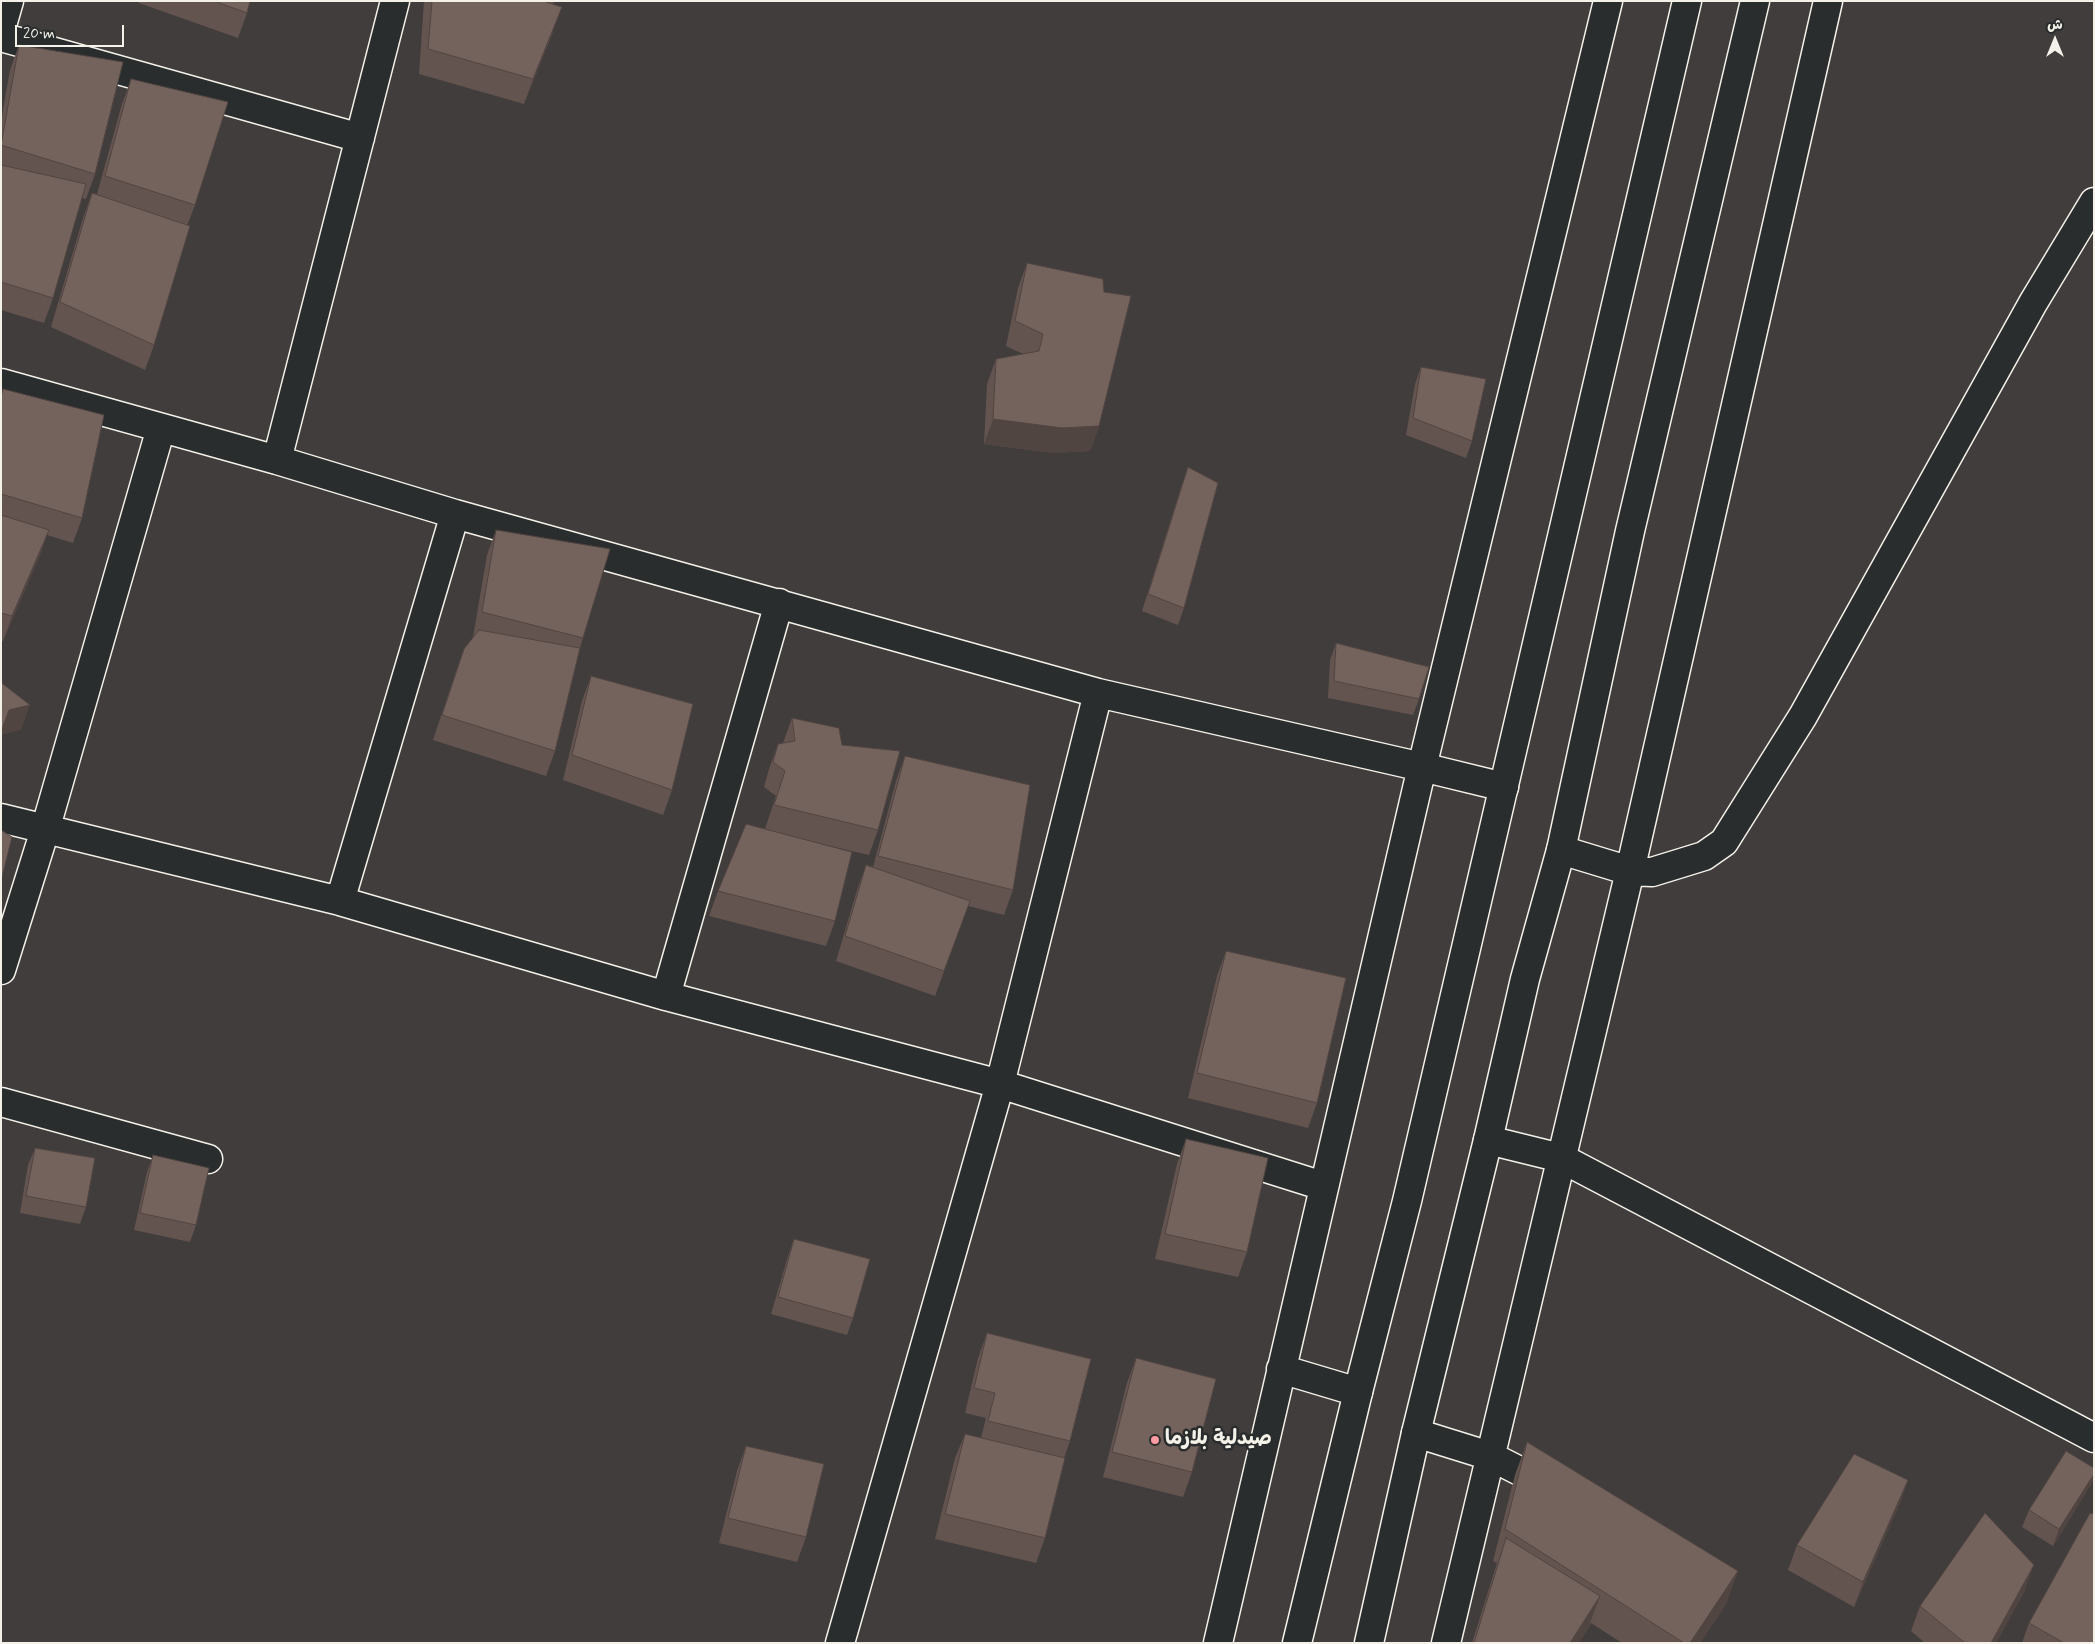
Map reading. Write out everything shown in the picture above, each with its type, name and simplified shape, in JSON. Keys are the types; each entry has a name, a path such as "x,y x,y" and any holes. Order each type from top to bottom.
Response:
{"main road":[{"path":"1,29 9,1"},
{"path":"277,460 395,1"},
{"path":"1218,1643 1422,767 1608,1"},
{"path":"1297,1643 1358,1392 1408,1201 1687,1"},
{"path":"1369,1643 1416,1432 1488,1140 1525,979 1561,850 1630,531 1755,1"},
{"path":"1446,1643 1630,871 1828,1"},
{"path":"1,37 360,138"},
{"path":"1561,850 1630,871 1652,872 1696,858 1724,842 1803,716 2033,303 2094,202"},
{"path":"1,383 277,460 455,514 1098,693 1504,787"},
{"path":"1,970 45,830 161,428"},
{"path":"340,901 455,514"},
{"path":"666,996 779,603"},
{"path":"840,1643 1000,1084 1098,693"},
{"path":"1,818 340,901 666,996 1000,1084 1323,1186"},
{"path":"1,1102 208,1159"},
{"path":"1488,1140 1561,1158 2094,1438"},
{"path":"1281,1369 1358,1392"},
{"path":"1416,1432 1490,1456 1577,1500"}],"building":[{"path":"214,1 250,1 247,13"},
{"path":"432,1 543,1 562,7 533,79 428,49"},
{"path":"19,45 123,62 95,174 1,145"},
{"path":"131,79 228,102 195,205 105,176"},
{"path":"1,165 86,184 53,298 1,282"},
{"path":"92,193 190,226 154,345 60,302"},
{"path":"1027,263 1103,279 1104,292 1131,296 1099,426 1062,428 993,419 996,359 1039,351 1043,334 1015,321"},
{"path":"1421,367 1486,379 1472,441 1413,418"},
{"path":"3,389 104,415 82,518 1,494 1,397"},
{"path":"1188,467 1218,483 1184,608 1148,594"},
{"path":"1,515 49,530 12,616 1,613"},
{"path":"496,530 610,549 583,638 482,612"},
{"path":"479,630 580,648 555,751 442,715 464,649"},
{"path":"1336,643 1429,667 1419,699 1334,681"},
{"path":"591,676 693,704 672,790 572,755"},
{"path":"1,680 3,684 30,705 9,710 1,732"},
{"path":"792,718 839,728 842,745 900,751 878,830 774,805 785,771 773,762 778,744 795,741"},
{"path":"905,756 1030,785 1013,890 878,856"},
{"path":"746,824 852,852 835,921 718,891"},
{"path":"1,830 12,837 1,881"},
{"path":"866,865 970,901 944,971 845,936"},
{"path":"1226,951 1346,978 1317,1103 1197,1073"},
{"path":"1186,1139 1268,1158 1247,1252 1165,1234"},
{"path":"35,1148 95,1158 86,1207 26,1196"},
{"path":"153,1155 209,1168 196,1225 140,1213"},
{"path":"794,1239 870,1259 853,1318 778,1297"},
{"path":"987,1333 1091,1359 1070,1441 988,1421 995,1393 974,1388"},
{"name":"صيدلية بلازما","path":"1136,1358 1216,1379 1192,1472 1112,1452"},
{"path":"965,1434 1065,1458 1045,1538 945,1514"},
{"path":"1527,1442 1738,1571 1690,1643 1684,1643 1505,1529"},
{"path":"746,1446 824,1464 806,1537 728,1518"},
{"path":"2066,1451 2094,1468 2094,1474 2059,1529 2029,1510"},
{"path":"1854,1454 1908,1480 1863,1582 1797,1545"},
{"path":"1985,1513 2034,1565 1991,1643 1965,1643 1920,1606"},
{"path":"2090,1513 2094,1514 2094,1643 2064,1643 2029,1623"},
{"path":"1506,1538 1600,1596 1570,1643 1474,1643"}],"place":[{"name":"صيدلية بلازما","path":"1155,1440"}]}
